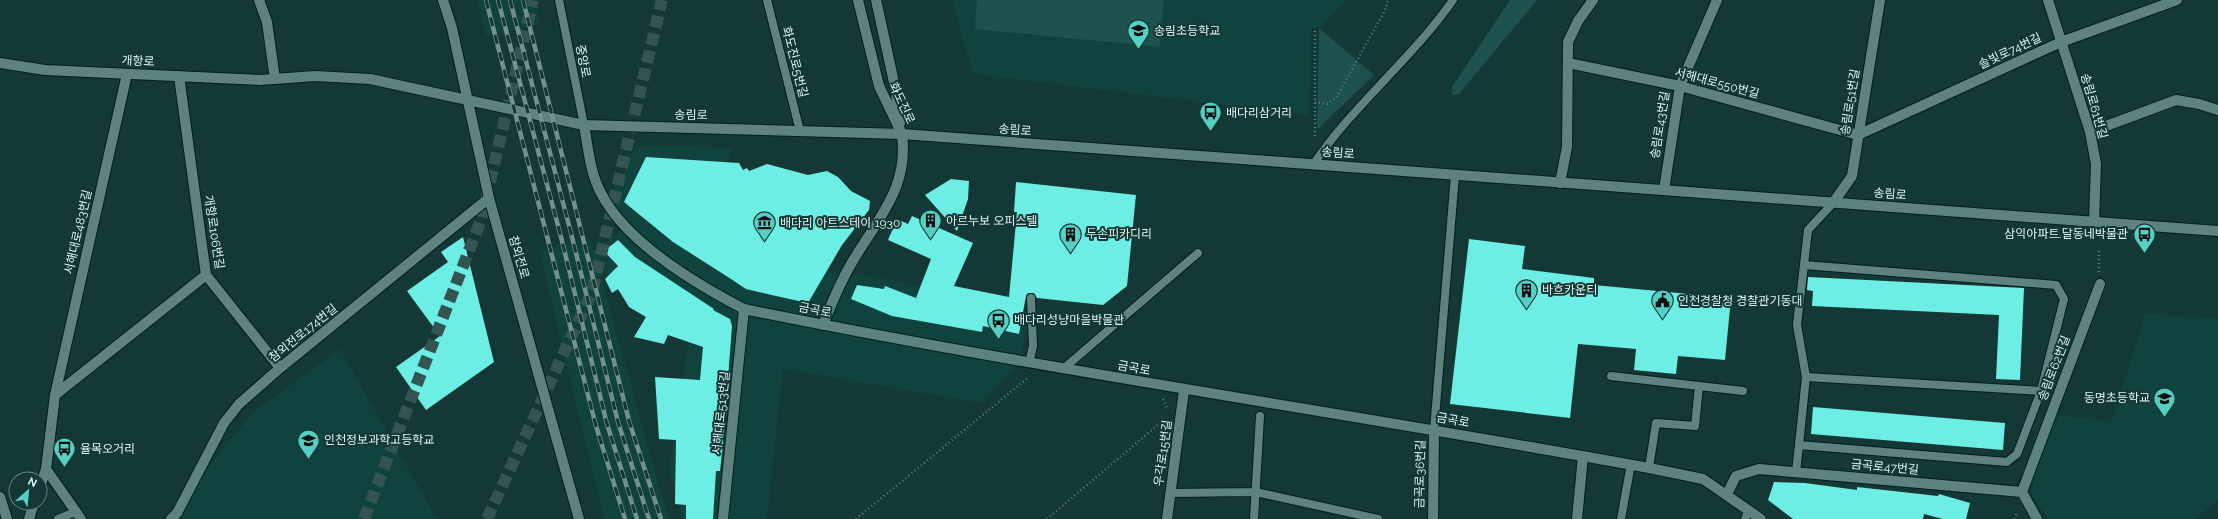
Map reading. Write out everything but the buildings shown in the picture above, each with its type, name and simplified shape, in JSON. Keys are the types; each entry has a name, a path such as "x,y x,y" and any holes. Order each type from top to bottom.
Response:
{"street":[{"path":"259,0 267,22 275,78"},
{"name":"참외전로","path":"443,0 452,28 489,198 579,519"},
{"name":"화도진로","path":"858,0 879,86 902,134"},
{"name":"화도진로","path":"876,0 895,87 902,134"},
{"path":"1560,183 1567,147 1568,42 1572,32 1593,0"},
{"name":"송림로43번길","path":"1664,190 1680,86 1717,0"},
{"name":"송림로51번길","path":"1833,203 1852,176 1880,0"},
{"name":"송림로61번길","path":"2048,0 2090,132 2096,164 2094,222"},
{"name":"솔빛로74번길","path":"1858,135 2061,42 2177,0"},
{"name":"개항로","path":"0,63 45,70 127,74 275,78 315,76 370,79 469,102"},
{"name":"서해대로550번길","path":"1568,63 1680,86 1858,135"},
{"name":"서해대로483번길","path":"45,471 55,395 127,74"},
{"name":"개항로106번길","path":"179,76 206,275 280,368"},
{"path":"2090,132 2176,100 2199,104 2218,110"},
{"name":"송림로","path":"469,102 584,125 902,134 2218,231"},
{"name":"금곡로","path":"584,125 594,177 600,192 610,209 621,222 650,248 679,270 715,294 744,309 1063,369 1631,464 1703,479 1727,494 1747,514 1761,519"},
{"path":"823,325 836,290 853,259 889,206 900,179 904,151 902,134"},
{"name":"참외전로174번길","path":"171,519 176,513 224,423 239,404 280,368 489,198"},
{"path":"55,395 206,275"},
{"name":"송림로62번길","path":"2022,492 2100,284"},
{"name":"서해대로513번길","path":"723,519 744,309"},
{"name":"우각로15번길","path":"1167,519 1184,390"},
{"name":"금곡로36번길","path":"1432,519 1434,430"},
{"path":"1577,519 1583,456"},
{"path":"46,468 78,516"},
{"name":"금곡로47번길","path":"1727,494 1736,476 1759,469 2022,492"},
{"path":"2022,492 2037,519"},
{"path":"0,498 7,519"}],"lane":[{"name":"중앙로","path":"559,0 584,125"},
{"name":"화도진로5번길","path":"767,0 800,131"},
{"path":"1313,165 1328,142 1412,53 1453,0"},
{"path":"1434,430 1456,175"},
{"path":"1796,472 1806,377 1797,325 1808,230 1833,203"},
{"path":"1063,369 1198,253"},
{"path":"1799,445 2007,462 2017,454 2041,391 2064,299 2056,285 1804,266"},
{"path":"1029,363 1033,346 1032,298"},
{"path":"1610,376 1743,391"},
{"path":"1806,377 2041,391"},
{"path":"1649,468 1656,423 1695,426 1699,386"},
{"path":"1254,519 1260,416"},
{"path":"1621,519 1631,464"},
{"path":"1170,493 1256,492 1378,519"},
{"path":"58,519 78,516"}],"path":[{"path":"1315,102 1327,104 1336,98 1384,12 1388,0"},
{"path":"1315,136 1316,28"},
{"path":"2099,250 2100,284"},
{"path":"856,519 1029,376"},
{"path":"1162,399 1168,410"},
{"path":"1047,519 1170,415"}],"shaded area":[{"path":"477,0 534,0 540,24 486,36"},
{"name":"송림초등학교","path":"952,0 1346,0 1319,28 1311,28 1309,115 973,74"},
{"path":"977,0 1164,0 1160,47 975,29"},
{"path":"1510,0 1537,0 1459,94 1452,95 1452,87"},
{"path":"1319,28 1374,75 1317,130"},
{"path":"638,145 732,148 708,222 796,268 872,276 1028,312 1021,361 982,403 783,369 767,519 683,519 669,469 689,339 619,292 596,258 660,490 670,519 604,519 539,250 590,238 594,249 625,230 605,205"},
{"name":"동명초등학교","path":"2145,314 2218,318 2218,500 2196,519 2048,519 2032,496 2033,481 2055,415 2112,421"},
{"name":"인천정보과학고등학교","path":"340,349 437,519 181,519 176,508 252,413"}],"tunnel":[{"path":"364,519 481,220 533,0"},
{"path":"487,519 592,292 662,0"}],"railway":[{"path":"486,0 596,426 625,519"},
{"path":"498,0 561,237 607,424 637,519"},
{"path":"510,0 571,233 618,422 649,519"},
{"path":"523,0 629,421 661,519"}],"place":[{"name":"송림초등학교","path":"1138,50"},
{"name":"배다리삼거리","path":"1210,132"},
{"name":"아르누보 오피스텔","path":"930,240"},
{"name":"배다리 아트스테이 1930","path":"764,242"},
{"name":"두손피카디리","path":"1071,254"},
{"name":"삼익아파트.달동네박물관","path":"2144,254"},
{"name":"바흐카운티","path":"1526,310"},
{"name":"인천경찰청 경찰관기동대","path":"1662,320"},
{"name":"배다리성냥마을박물관","path":"999,340"},
{"name":"동명초등학교","path":"2165,418"},
{"name":"인천정보과학고등학교","path":"309,460"},
{"name":"율목오거리","path":"64,468"}]}
